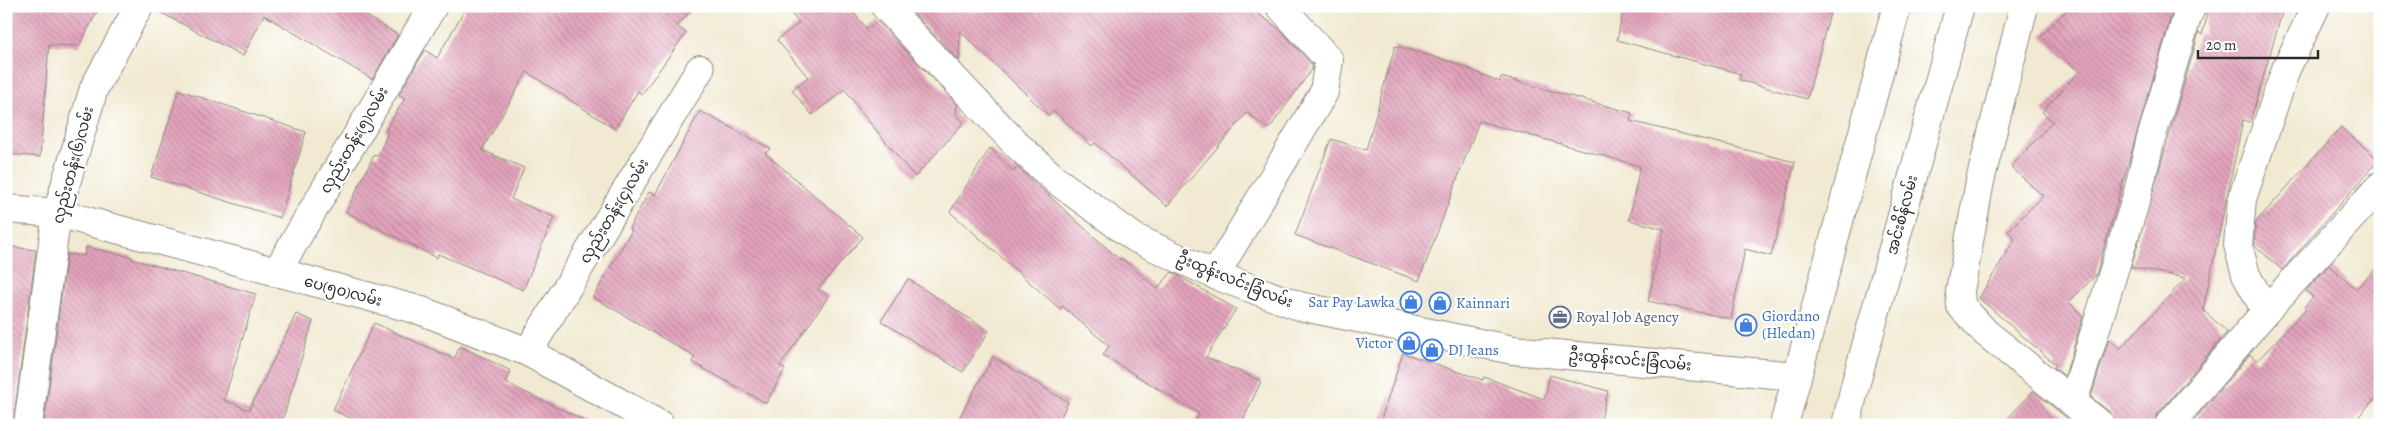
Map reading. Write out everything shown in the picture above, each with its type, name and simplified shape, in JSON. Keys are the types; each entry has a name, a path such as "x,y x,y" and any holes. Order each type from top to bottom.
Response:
{"street":[{"name":"လှည်းတန်း(၆)လမ်း","path":"28,425 57,212 94,88 139,6"},
{"name":"လှည်းတန်း(၅)လမ်း","path":"276,273 433,6"},
{"name":"ဦးထွန်းလင်းခြံလမ်း","path":"886,6 1018,146 1057,181 1136,238 1215,275 1299,306 1512,350 1796,376"},
{"path":"1215,275 1324,92 1329,60 1280,6"},
{"path":"1784,425 1897,6"},
{"name":"အင်းစိန်လမ်း","path":"1846,425 1855,386 1960,6"},
{"path":"2024,6 1980,181 1960,291 1961,306 1986,333 2101,425"},
{"path":"2073,402 2137,196 2150,142 2187,17 2192,6"},
{"path":"2266,311 2246,275 2238,245 2242,199 2286,69 2316,6"},
{"name":"လှည်းတန်း(၄)လမ်း","path":"528,352 700,69"},
{"path":"2169,425 2266,311 2380,186"},
{"name":"ပေ(၅၀)လမ်း","path":"6,209 57,212 276,273 422,311 528,352 660,425"}],"building":[{"path":"6,6 100,6 79,46 49,45 40,157 6,154"},
{"path":"155,6 350,6 398,35 372,79 264,15 243,56 154,9"},
{"path":"467,6 695,6 677,26 686,33 642,94 638,91 615,129 527,72 482,150 524,168 511,199 554,217 523,290 438,254 437,258 346,212 374,155 378,156 388,132 385,131 405,98 399,95 425,50 437,58"},
{"path":"785,6 848,6 867,29 877,21 957,104 956,114 964,122 915,177 861,112 845,89 812,115 792,90 808,77 777,40 799,23"},
{"path":"907,6 1247,6 1281,30 1312,65 1312,69 1269,129 1247,113 1167,206 1095,143 1092,146 1054,111 1049,116 960,31 959,61"},
{"path":"1624,6 1832,6 1807,99 1739,80 1741,74 1617,40"},
{"path":"2071,6 2170,6 2173,9 2096,275 2069,302 2083,316 2065,376 2054,368 2056,365 1979,298 2015,239 2008,231 2043,196 2011,167 2053,121 2042,112 2079,72 2041,36"},
{"path":"2210,6 2284,6 2250,122 2243,120 2203,310 2227,332 2157,415 2154,425 2116,425 2111,413 2091,397 2109,339 2120,349 2186,278 2131,267 2199,32 2202,35"},
{"path":"1395,46 1452,62 1500,82 1501,77 1632,113 1630,121 1795,162 1771,256 1745,249 1731,319 1648,301 1664,229 1629,220 1640,166 1479,121 1419,281 1295,235 1331,139 1366,150"},
{"path":"179,90 306,132 280,218 151,177"},
{"path":"700,111 771,149 765,153 863,237 818,289 829,296 780,366 785,369 766,403 692,362 695,357 593,297 632,230 629,228 649,192 655,195"},
{"path":"2341,127 2379,160 2282,270 2254,245 2256,222"},
{"path":"990,148 1013,171 1017,167 1120,260 1121,258 1157,289 1172,272 1236,309 1206,357 1261,381 1241,425 1194,425 1199,414 1103,355 1109,346 1062,306 1060,309 950,212"},
{"path":"6,246 36,250 13,425 6,425"},
{"path":"86,247 132,257 132,259 256,294 224,400 249,410 296,314 313,321 281,425 44,425 67,254 84,256"},
{"path":"2380,264 2380,393 2351,425 2190,425 2250,354 2257,361 2306,309 2304,307 2313,297 2306,291 2329,265 2356,289"},
{"path":"908,279 989,331 963,372 881,321"},
{"path":"374,323 454,359 460,346 511,371 506,383 594,425 365,425 333,410"},
{"path":"1403,353 1483,380 1484,377 1544,399 1550,375 1608,391 1601,419 1605,421 1604,425 1379,425"},
{"path":"993,357 1068,402 1057,425 955,425"},
{"path":"2033,391 2076,425 2002,425"}],"place":[{"name":"Sar Pay Lawka","path":"1411,302"},
{"name":"Kainnari","path":"1440,303"},
{"name":"Royal Job Agency","path":"1560,317"},
{"name":"Giordano (Hledan)","path":"1746,325"},
{"name":"Victor","path":"1409,343"},
{"name":"DJ Jeans","path":"1432,350"}]}
